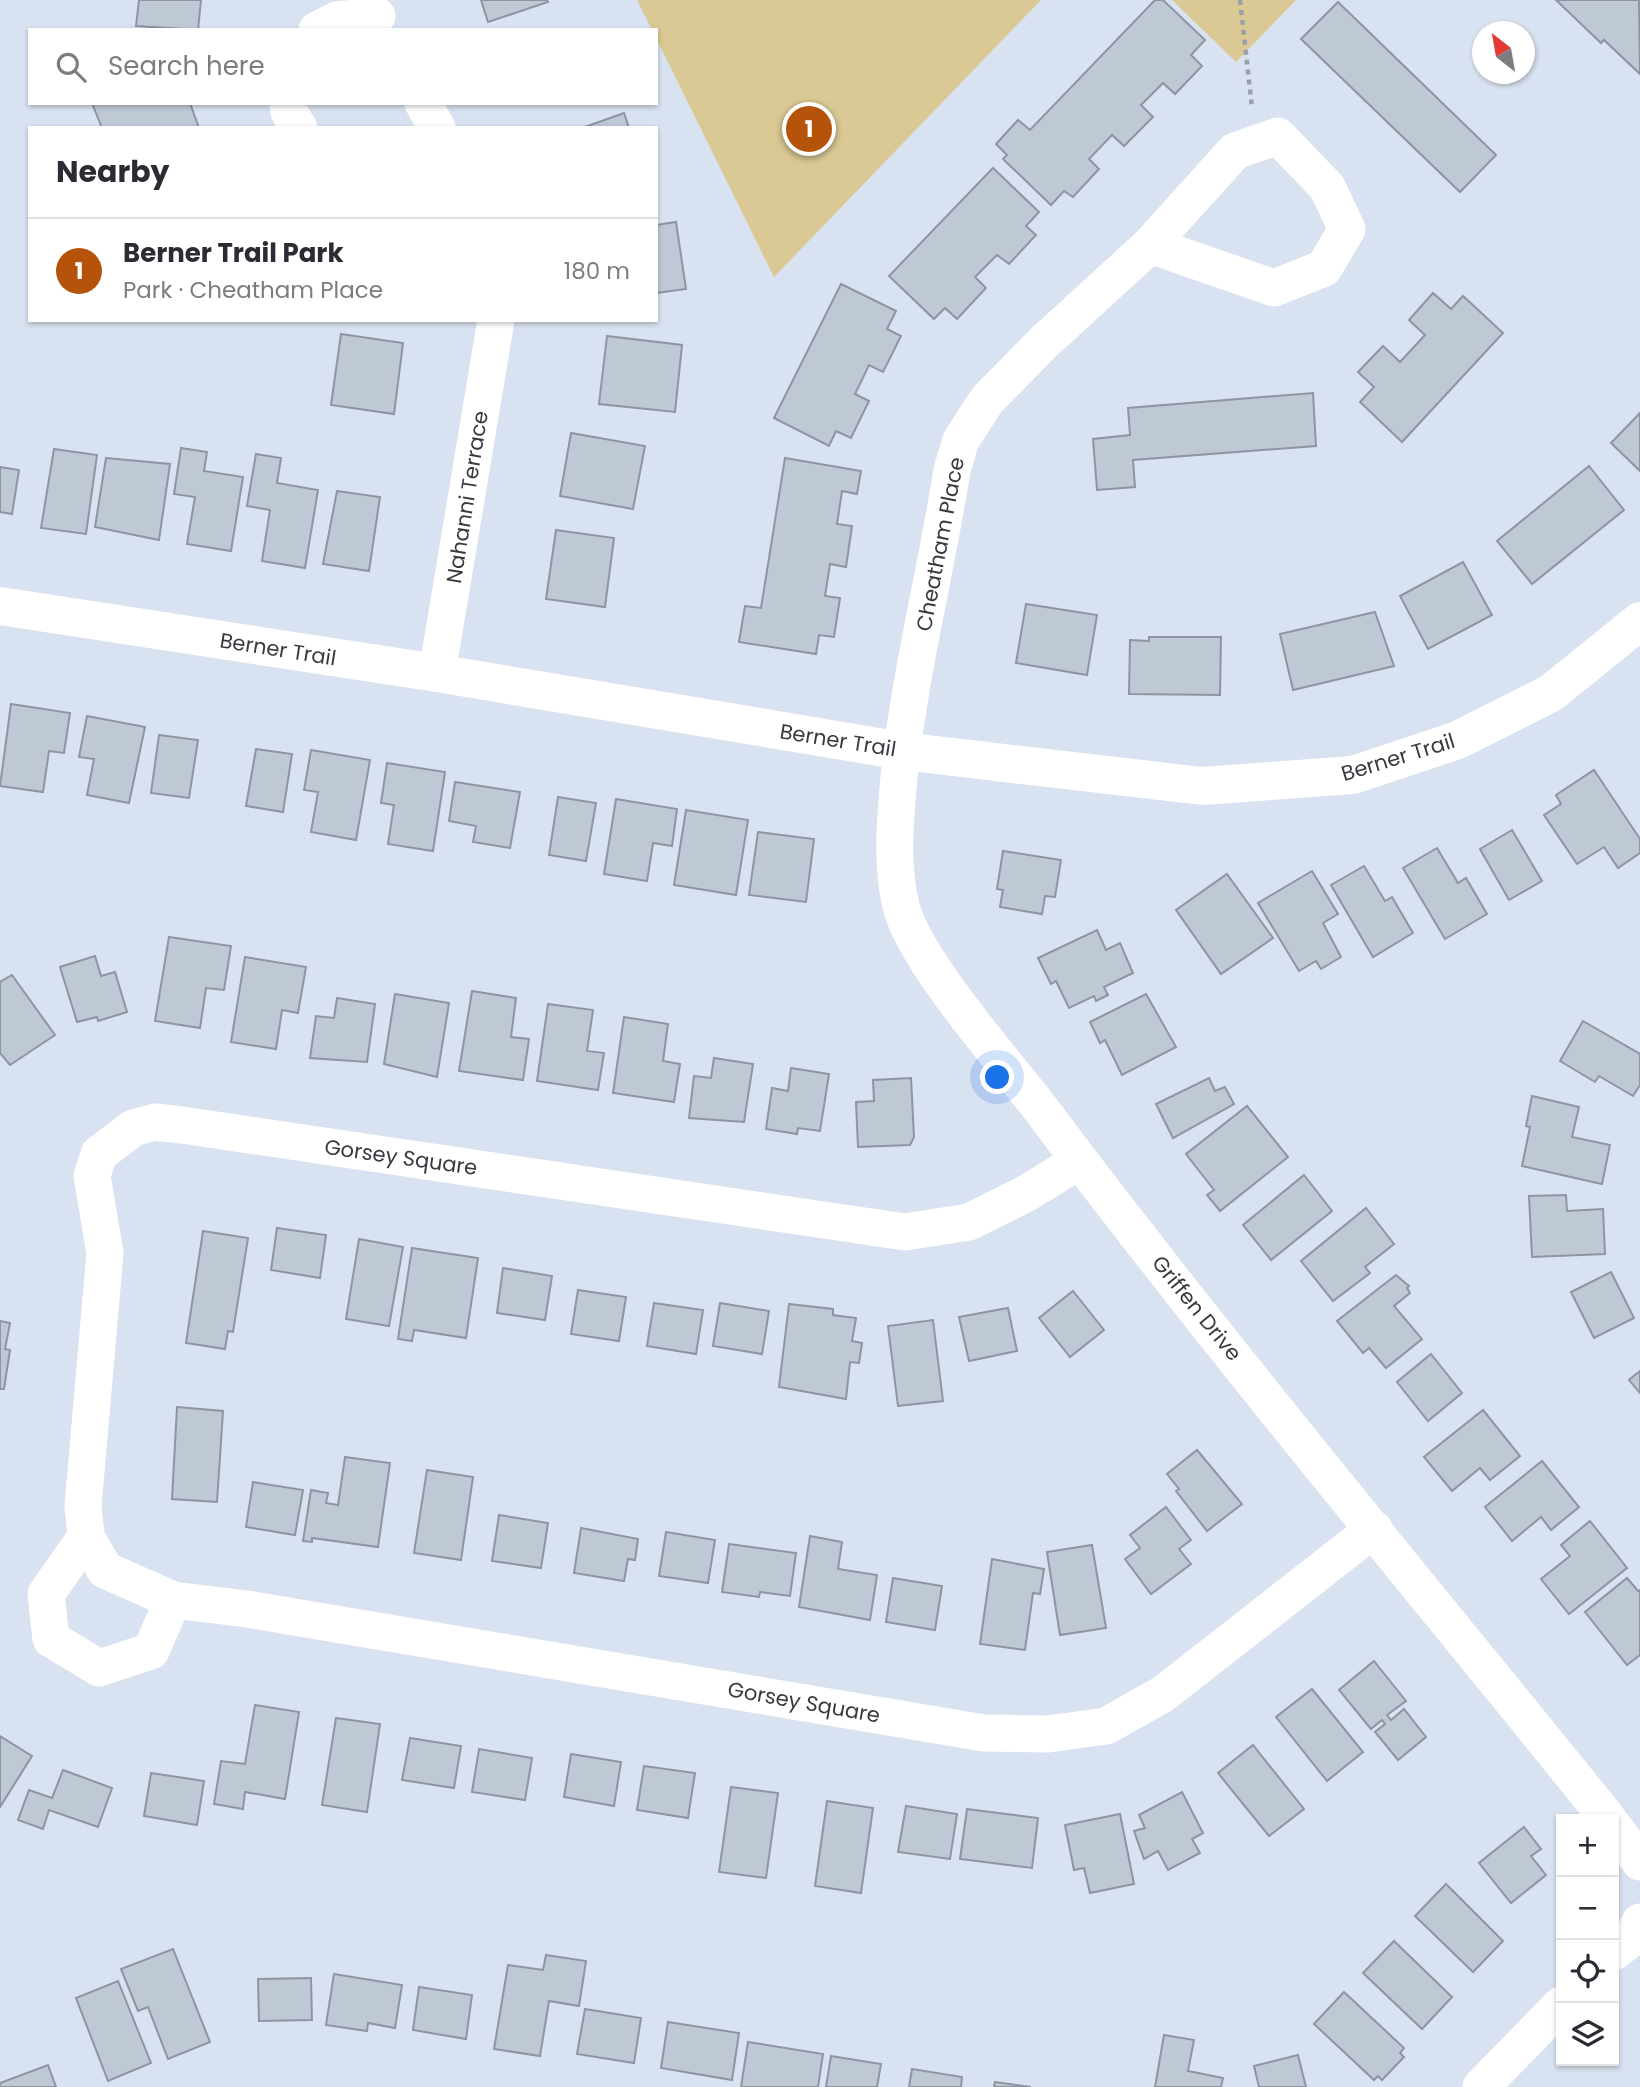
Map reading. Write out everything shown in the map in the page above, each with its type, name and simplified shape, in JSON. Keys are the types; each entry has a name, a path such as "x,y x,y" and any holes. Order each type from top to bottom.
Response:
{"street":[{"path":"321,28 337,20 378,15"},
{"path":"288,105 289,112 298,126"},
{"path":"424,105 436,126"},
{"name":"Cheatham Place","path":"902,751 952,470 961,440 987,400 1043,343 1150,245 1235,151 1278,136 1327,187 1347,229 1324,268 1274,288 1150,245"},
{"name":"Nahanni Terrace","path":"437,673 496,322"},
{"name":"Berner Trail","path":"0,606 437,673 902,751 1202,786 1353,775 1458,740 1551,693 1640,621"},
{"name":"Griffen Drive","path":"902,751 895,826 896,866 902,909 919,944 944,982 1079,1161 1604,1814"},
{"name":"Gorsey Square","path":"1079,1161 1027,1193 969,1222 905,1232 193,1126 155,1122 133,1128 99,1154 92,1176 105,1254 83,1506 86,1537 105,1570 173,1601 247,1609 984,1733 1048,1734 1106,1726 1163,1694 1374,1529"},
{"path":"86,1537 46,1594 51,1639 99,1668 151,1651 173,1601"},
{"path":"1619,1834 1640,1862"},
{"path":"1619,1948 1632,1938 1640,1922"},
{"path":"1481,2087 1556,2010"}],"path":[{"path":"1240,0 1255,144"}],"shaded area":[{"path":"637,0 1041,0 774,277 658,42 658,28 651,28"},
{"path":"1172,0 1296,0 1236,62"}],"building":[{"path":"139,0 201,0 198,28 136,26"},
{"path":"481,0 547,0 548,2 488,22"},
{"path":"1155,0 1163,0 1205,40 1191,55 1202,66 1175,94 1163,83 1141,105 1153,117 1124,146 1112,135 1089,159 1099,169 1073,197 1064,191 1051,205 1003,159 1007,155 996,144 1018,120 1030,130"},
{"path":"1556,0 1639,0 1640,74 1604,40 1601,43"},
{"path":"1338,2 1496,155 1460,192 1301,39"},
{"path":"93,105 191,105 198,126 101,126"},
{"path":"624,113 628,126 588,126"},
{"path":"993,168 1039,212 1026,226 1036,235 1009,264 997,255 975,277 986,288 957,319 945,308 934,319 889,276"},
{"path":"676,222 686,289 658,293 658,225"},
{"path":"841,284 896,311 887,329 901,336 883,372 869,365 855,394 869,401 851,438 836,431 829,446 774,418"},
{"path":"1433,293 1451,309 1463,296 1503,333 1402,442 1360,402 1374,387 1358,372 1383,346 1400,362 1425,335 1409,320"},
{"path":"341,334 403,343 394,414 331,405"},
{"path":"607,336 682,345 675,412 599,404"},
{"path":"1313,393 1316,446 1133,460 1135,487 1097,490 1093,439 1130,435 1128,408"},
{"path":"1640,413 1640,471 1611,443"},
{"path":"571,433 645,446 633,509 560,496"},
{"path":"181,448 207,452 204,471 243,477 231,551 187,544 195,497 174,494"},
{"path":"54,449 97,455 86,534 41,528"},
{"path":"256,454 281,458 277,483 318,490 305,568 262,561 270,510 247,506"},
{"path":"106,458 170,464 159,540 95,527"},
{"path":"785,458 861,471 857,494 842,491 837,524 852,526 846,567 830,564 825,596 840,598 834,637 819,635 816,654 739,642 745,606 761,608"},
{"path":"1589,466 1624,510 1532,584 1497,541"},
{"path":"0,467 19,470 12,514 0,512"},
{"path":"337,491 380,497 369,571 323,564"},
{"path":"556,530 614,538 605,607 546,599"},
{"path":"1463,562 1492,615 1428,649 1400,596"},
{"path":"1026,604 1097,615 1087,675 1016,663"},
{"path":"1375,612 1394,666 1293,690 1280,634"},
{"path":"1149,637 1221,637 1220,695 1129,694 1130,640 1149,641"},
{"path":"11,704 70,713 64,753 49,751 43,792 0,786"},
{"path":"87,716 145,727 129,803 87,795 94,759 79,757"},
{"path":"159,735 198,740 189,798 151,793"},
{"path":"256,749 292,754 283,812 246,806"},
{"path":"311,750 370,760 356,840 311,832 318,792 304,790"},
{"path":"387,763 445,772 433,851 388,844 394,805 381,803"},
{"path":"1594,770 1640,839 1640,853 1618,868 1604,847 1577,864 1544,815 1561,804 1556,795"},
{"path":"455,782 520,792 510,848 473,842 476,826 449,821"},
{"path":"558,797 596,803 586,861 549,855"},
{"path":"616,799 677,809 672,846 653,843 647,881 604,874"},
{"path":"686,810 748,820 736,895 674,885"},
{"path":"1512,830 1542,881 1509,900 1480,849"},
{"path":"758,832 814,839 806,902 749,895"},
{"path":"1437,848 1458,883 1466,878 1487,914 1445,939 1403,868"},
{"path":"1003,851 1061,860 1055,897 1045,896 1042,914 1000,907 1003,890 997,889"},
{"path":"1364,866 1385,901 1392,897 1413,933 1373,957 1331,885"},
{"path":"1312,871 1338,914 1323,923 1341,957 1321,969 1316,961 1299,971 1258,903"},
{"path":"1227,874 1273,938 1221,974 1176,910"},
{"path":"1097,930 1106,950 1120,943 1133,973 1104,987 1108,995 1096,1001 1094,996 1069,1008 1056,981 1051,984 1038,958"},
{"path":"169,937 231,946 224,990 206,988 200,1028 155,1021"},
{"path":"95,956 101,976 115,972 127,1012 98,1021 97,1017 77,1022 60,967"},
{"path":"245,957 306,967 298,1013 282,1010 276,1049 231,1042"},
{"path":"12,975 55,1035 10,1065 0,1053 0,982"},
{"path":"472,991 516,998 511,1037 529,1039 523,1080 459,1071"},
{"path":"395,994 449,1003 437,1077 384,1064"},
{"path":"1146,994 1176,1047 1122,1075 1105,1040 1100,1043 1090,1022"},
{"path":"337,998 375,1004 367,1062 310,1058 316,1016 334,1018"},
{"path":"548,1004 593,1010 587,1051 604,1053 598,1090 537,1081"},
{"path":"624,1017 668,1024 663,1061 680,1064 674,1102 613,1093"},
{"path":"1583,1021 1640,1054 1640,1085 1633,1096 1599,1076 1595,1082 1560,1061"},
{"path":"714,1058 753,1064 744,1122 689,1118 694,1076 711,1078"},
{"path":"791,1068 829,1074 820,1131 798,1128 797,1134 766,1129 772,1088 788,1091"},
{"path":"911,1078 914,1137 910,1145 858,1147 856,1102 874,1101 873,1080"},
{"path":"1209,1078 1215,1091 1225,1087 1234,1104 1173,1138 1156,1104"},
{"path":"1532,1096 1579,1107 1572,1137 1610,1145 1602,1184 1522,1166 1530,1127 1526,1126"},
{"path":"1247,1106 1288,1157 1220,1211 1207,1195 1214,1190 1186,1154"},
{"path":"1304,1175 1332,1211 1271,1260 1243,1225"},
{"path":"1566,1195 1567,1211 1603,1209 1605,1254 1532,1257 1529,1196"},
{"path":"1366,1208 1394,1244 1365,1267 1370,1273 1333,1301 1301,1261"},
{"path":"277,1228 326,1235 320,1278 271,1270"},
{"path":"203,1231 248,1238 233,1332 228,1331 225,1349 186,1343"},
{"path":"359,1239 403,1247 389,1326 346,1319"},
{"path":"412,1248 478,1258 466,1338 414,1330 412,1341 398,1339"},
{"path":"503,1268 552,1276 545,1320 497,1313"},
{"path":"1611,1272 1634,1318 1594,1338 1571,1292"},
{"path":"1396,1275 1409,1286 1407,1288 1410,1293 1394,1306 1422,1339 1386,1368 1369,1348 1363,1353 1337,1321"},
{"path":"578,1290 626,1297 619,1341 571,1334"},
{"path":"1073,1291 1104,1330 1070,1357 1039,1318"},
{"path":"654,1303 703,1310 696,1354 647,1346"},
{"path":"720,1303 769,1311 762,1354 713,1346"},
{"path":"789,1304 833,1309 833,1315 856,1318 852,1341 862,1343 859,1363 850,1362 846,1399 779,1387"},
{"path":"1008,1308 1017,1351 969,1361 959,1317"},
{"path":"933,1320 943,1401 898,1406 888,1326"},
{"path":"0,1321 10,1323 5,1349 10,1350 4,1389 0,1389"},
{"path":"1431,1354 1462,1393 1428,1421 1397,1382"},
{"path":"1640,1371 1640,1393 1629,1380"},
{"path":"177,1407 223,1411 217,1502 172,1499"},
{"path":"1483,1410 1520,1456 1490,1480 1480,1468 1452,1491 1424,1457"},
{"path":"1197,1450 1242,1504 1207,1531 1176,1491 1179,1489 1167,1474"},
{"path":"345,1457 390,1463 378,1547 312,1538 312,1542 303,1541 311,1490 328,1493 326,1503 338,1505"},
{"path":"1542,1461 1579,1507 1551,1530 1541,1517 1512,1541 1485,1507"},
{"path":"427,1470 473,1477 461,1560 414,1553"},
{"path":"253,1482 303,1490 295,1535 246,1527"},
{"path":"1166,1507 1191,1540 1179,1549 1191,1564 1151,1594 1125,1559 1140,1548 1130,1535"},
{"path":"499,1515 548,1523 541,1568 492,1561"},
{"path":"1590,1521 1627,1568 1569,1614 1541,1579 1570,1556 1561,1545"},
{"path":"581,1528 638,1539 635,1560 628,1559 624,1581 574,1573"},
{"path":"666,1532 715,1540 708,1583 659,1576"},
{"path":"810,1536 842,1542 838,1569 877,1575 870,1620 799,1607"},
{"path":"729,1544 796,1553 790,1596 760,1592 759,1597 722,1592"},
{"path":"1092,1545 1106,1628 1060,1635 1047,1552"},
{"path":"992,1559 1044,1569 1040,1594 1033,1593 1025,1650 980,1644"},
{"path":"893,1578 942,1586 935,1630 886,1622"},
{"path":"1627,1578 1640,1590 1640,1655 1627,1665 1585,1612"},
{"path":"1374,1661 1406,1701 1387,1715 1391,1720 1404,1709 1426,1737 1398,1760 1375,1732 1385,1724 1382,1720 1371,1729 1339,1690"},
{"path":"1312,1689 1363,1752 1327,1781 1276,1717"},
{"path":"255,1705 299,1712 285,1799 245,1792 243,1809 214,1804 221,1761 245,1764"},
{"path":"336,1718 380,1724 367,1812 322,1805"},
{"path":"0,1736 32,1756 0,1807"},
{"path":"410,1738 461,1746 454,1788 402,1780"},
{"path":"1253,1745 1304,1809 1269,1836 1218,1773"},
{"path":"479,1749 532,1758 525,1800 472,1792"},
{"path":"571,1754 621,1762 614,1806 564,1797"},
{"path":"644,1766 695,1773 688,1818 637,1810"},
{"path":"63,1770 112,1788 98,1827 49,1810 43,1829 18,1820 29,1790 52,1798"},
{"path":"151,1773 204,1781 197,1825 144,1816"},
{"path":"731,1787 778,1793 766,1878 719,1872"},
{"path":"1182,1792 1203,1833 1192,1839 1200,1853 1168,1870 1158,1851 1144,1859 1134,1831 1145,1828 1139,1815"},
{"path":"827,1801 873,1808 861,1893 815,1886"},
{"path":"906,1806 957,1814 950,1859 898,1852"},
{"path":"967,1809 1038,1818 1032,1868 960,1859"},
{"path":"1120,1814 1134,1884 1090,1893 1084,1868 1074,1870 1065,1825"},
{"path":"1524,1827 1541,1849 1531,1856 1546,1875 1511,1903 1479,1863"},
{"path":"1446,1884 1503,1941 1473,1972 1415,1916"},
{"path":"1394,1941 1452,1997 1422,2029 1363,1973"},
{"path":"173,1949 210,2042 168,2059 148,2007 138,2011 121,1969"},
{"path":"546,1955 586,1961 579,2006 549,2001 540,2056 494,2049 508,1965 543,1970"},
{"path":"334,1974 402,1985 395,2028 368,2023 367,2031 326,2025"},
{"path":"311,1978 312,2020 259,2021 258,1979"},
{"path":"118,1981 151,2063 108,2081 76,1998"},
{"path":"419,1987 472,1995 466,2039 413,2030"},
{"path":"1344,1992 1404,2048 1400,2053 1404,2057 1382,2080 1378,2076 1374,2080 1314,2024"},
{"path":"585,2009 641,2018 634,2063 577,2054"},
{"path":"668,2022 739,2033 732,2080 661,2068"},
{"path":"1164,2035 1194,2040 1188,2071 1223,2078 1221,2087 1155,2087"},
{"path":"748,2042 823,2054 818,2087 741,2087"},
{"path":"1298,2055 1306,2087 1259,2087 1254,2066"},
{"path":"831,2056 881,2064 877,2087 826,2087"},
{"path":"48,2065 56,2087 0,2087 0,2083"},
{"path":"912,2069 962,2077 961,2087 909,2087"},
{"path":"995,2082 1031,2087 994,2087"}],"place":[{"name":"Berner Trail Park","path":"809,129"}]}
